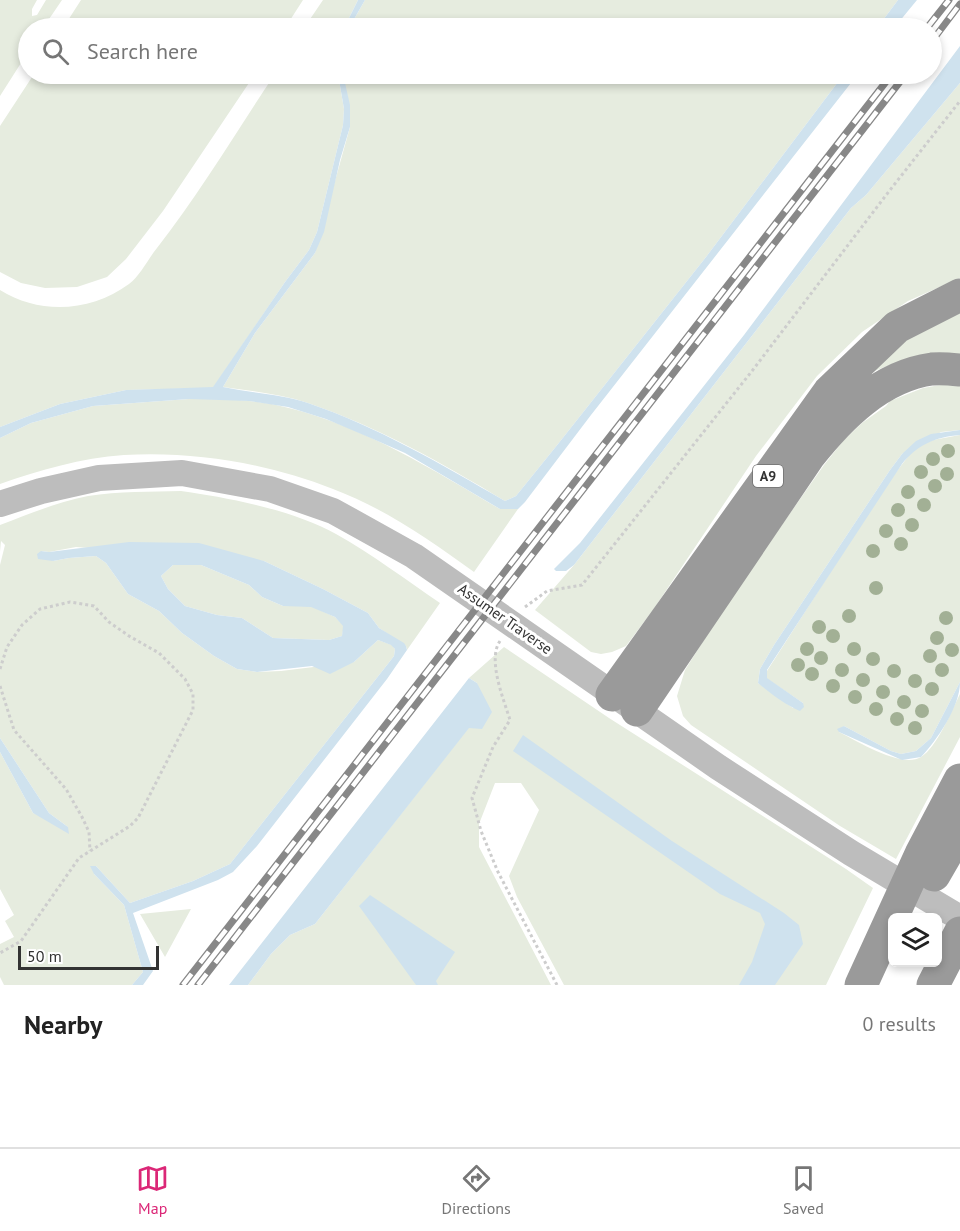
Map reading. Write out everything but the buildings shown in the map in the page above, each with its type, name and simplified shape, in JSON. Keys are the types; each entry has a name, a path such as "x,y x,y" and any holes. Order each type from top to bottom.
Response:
{"highway":[{"name":"A9","path":"625,702 829,392 897,327 960,296"},
{"name":"A9","path":"625,702 832,427 860,403 896,379 932,369 960,370"},
{"path":"861,985 921,854 960,780"},
{"path":"913,913 960,830"},
{"path":"933,985 960,933"},
{"path":"871,985 888,954"}],"main road":[{"name":"Assumer Traverse","path":"0,504 41,491 99,478 182,473 270,489 333,511 414,556 718,767 851,853 960,918"}],"path":[{"path":"522,612 528,603 547,591 582,585 752,371 960,101"},
{"path":"0,669 7,647 22,625 40,609 70,602 94,606 129,636 159,653 185,679 193,694 193,710 145,808 130,826 79,858 21,941 0,953"},
{"path":"502,638 496,647 496,663 498,682 510,720 493,747 472,798 481,831 498,872 557,985"},
{"path":"0,686 14,730 66,789 82,817 88,832 90,851"}],"shaded area":[{"path":"0,0 37,0 32,9 32,16 37,15 46,0 62,0 50,18 18,18 18,68 0,96"},
{"path":"81,0 303,0 291,18 69,18"},
{"path":"323,0 358,0 349,18 311,18"},
{"path":"365,0 898,0 884,18 355,18"},
{"path":"960,83 960,278 908,301 862,332 817,376 756,456 653,610 626,646 601,654 591,652 535,610 574,565 851,208 866,195"},
{"path":"27,84 248,84 163,211 126,259 107,277 77,287 45,288 21,283 0,272 0,126"},
{"path":"269,84 340,84 344,109 343,125 317,232 309,250 213,388 126,390 60,404 0,427 0,290 32,304 65,307 82,305 114,293 133,281 218,162"},
{"path":"344,84 836,84 706,257 558,444 516,496 505,501 409,447 359,423 287,397 223,387 255,333 315,253 350,127"},
{"path":"960,308 960,354 903,360 857,381 870,361"},
{"path":"960,385 960,430 941,432 902,454 774,645 760,669 758,683 793,708 803,703 766,678 767,671 887,484 910,454 921,445 933,440 960,435 960,682 931,738 916,751 901,754 891,751 844,726 839,732 891,757 913,760 921,757 933,745 960,694 960,737 896,859 840,826 691,725 683,716 677,696 685,670 729,600 843,441 890,401 923,388"},
{"path":"189,399 252,401 317,416 345,426 398,451 500,509 518,509 474,572 441,548 370,505 308,480 230,461 177,455 124,455 61,465 0,484 0,438 31,423 93,406"},
{"path":"181,491 261,506 301,518 336,534 363,550 440,603 407,650 406,646 379,628 368,613 264,561 76,547 49,552 41,551 53,561 96,556 106,563 128,594 159,611 182,633 237,669 257,672 281,671 354,662 378,640 392,645 395,649 394,656 230,864 193,881 130,903 96,866 94,874 124,905 143,972 132,985 4,985 0,977 0,944 14,937 5,921 14,915 0,889 0,752 33,813 68,827 49,813 0,738 0,565 5,545 1,541 0,552 0,525 88,496 123,492"},
{"path":"173,565 201,565 249,585 262,597 283,606 311,606 335,617 344,626 342,636 329,640 273,638 242,618 217,615 185,606 168,589 161,576"},
{"path":"504,647 609,718 873,888 826,985 564,985 517,897 509,876 539,810 521,783 495,783 479,824 479,847 551,985 248,985 271,954 290,935 315,924 469,727 482,728 477,683 469,678"},
{"path":"191,909 165,957 140,914"}],"water":[{"path":"358,0 365,0 355,18 349,18"},
{"path":"898,0 917,0 902,18 884,18"},
{"path":"960,46 960,83 866,195 851,208 574,565 566,571 556,571 554,569 580,543 744,335 932,84 942,84 942,70"},
{"path":"340,84 345,84 350,105 350,127 324,232 315,253 255,333 223,387 308,403 359,423 409,447 505,501 516,496 558,444 706,257 836,84 850,84 518,509 500,509 405,453 326,419 288,407 249,401 189,399 93,406 31,423 0,438 0,427 60,404 126,390 213,387 309,250 317,232 343,125 344,109"},
{"path":"960,430 960,435 935,440 920,447 902,464 767,670 767,678 803,703 804,707 800,711 783,702 758,683 760,669 774,645 902,454 916,441 931,434"},
{"path":"129,542 199,543 264,561 323,589 368,613 379,628 404,643 407,650 257,846 233,872 133,913 153,971 143,985 132,985 143,972 124,905 94,874 90,866 96,866 130,903 193,881 230,864 394,656 395,649 378,640 354,662 330,674 312,666 257,672 237,669 182,633 159,611 128,594 106,563 96,556 53,561 38,559 37,554 41,551 49,552","holes":["173,565 201,565 249,585 262,597 283,606 311,607 335,617 343,626 342,636 329,640 273,638 242,618 217,615 185,606 168,589 161,576"]},
{"path":"469,678 477,683 492,712 482,729 469,728 315,924 290,935 271,954 248,985 229,985"},
{"path":"960,682 952,712 934,742 921,757 902,760 839,732 837,729 844,726 901,754 916,751 931,738"},
{"path":"523,735 672,841 799,925 803,944 775,985 739,985 752,962 765,924 760,913 720,894 513,751"},
{"path":"0,738 49,813 68,827 69,834 33,813 0,752"},
{"path":"370,895 455,952 436,981 438,985 416,985 359,906"}],"railway":[{"path":"935,18 949,0"},
{"path":"942,28 960,4"},
{"path":"183,985 884,84"},
{"path":"198,985 898,84"}]}
